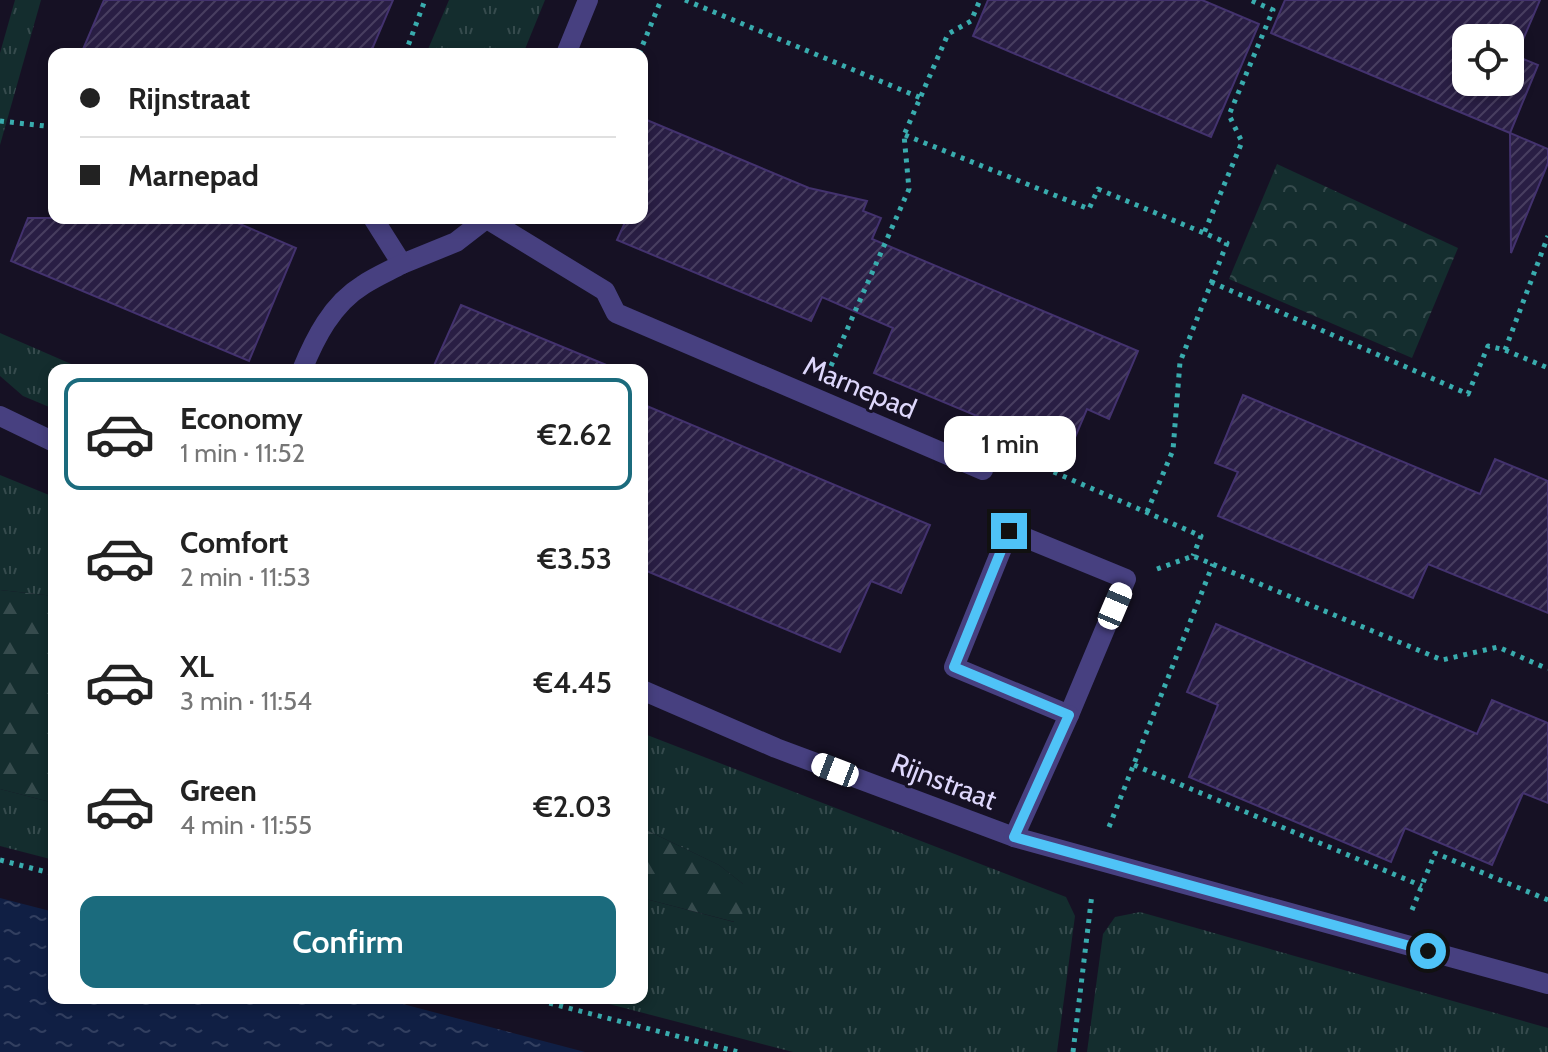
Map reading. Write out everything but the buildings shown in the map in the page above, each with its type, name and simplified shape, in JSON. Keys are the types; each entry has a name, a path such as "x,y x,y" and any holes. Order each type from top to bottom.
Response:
{"street":[{"path":"568,48 588,0"},
{"path":"377,224 402,264"},
{"path":"304,364 333,311 361,286 402,264 456,242 479,224"},
{"name":"Marnepad","path":"497,224 605,291 616,313 983,470"},
{"path":"0,416 48,439"},
{"path":"1014,837 1069,715 1126,579 1009,531 954,667 1069,715"},
{"name":"Rijnstraat","path":"648,693 776,748 1014,837 1548,984"}],"path":[{"path":"407,48 425,0"},
{"path":"641,48 661,0"},
{"path":"685,0 921,98"},
{"path":"817,399 909,189 904,135 948,34 971,21 980,0"},
{"path":"1204,233 1242,142 1229,115 1273,10 1250,0"},
{"path":"0,121 48,126"},
{"path":"904,135 1089,209 1098,189 1227,243 1180,362 1173,450 1147,512"},
{"path":"1505,350 1548,236"},
{"path":"1211,282 1468,394 1488,346 1548,368"},
{"path":"983,470 995,446 1201,536 1193,556 1442,660 1498,647 1548,669"},
{"path":"1073,1052 1096,859 1213,564"},
{"path":"1134,765 1422,886"},
{"path":"1398,942 1435,853 1548,900"},
{"path":"0,860 48,872"},
{"path":"553,1004 738,1052"}],"green space":[{"path":"15,0 41,0 0,145 0,53"},
{"path":"449,0 545,0 525,48 429,48"},
{"path":"1277,164 1458,248 1412,358 1229,279"},
{"path":"0,333 71,364 48,364 48,406 23,396 0,376"},
{"path":"0,475 48,495 48,595 0,590"},
{"path":"0,590 48,595 48,801 0,789"},
{"path":"648,735 1066,897 1075,916 1057,1052 793,1052 609,1004 648,1004 648,900 734,922 743,884 719,865 648,831"},
{"path":"0,789 48,801 48,858 0,846"},
{"path":"648,831 719,865 743,884 750,905 735,922 648,900"},
{"path":"1140,912 1548,1028 1548,1052 1087,1052 1103,934 1115,917"}],"water":[{"path":"0,898 48,910 48,1004 403,1004 585,1052 0,1052"}],"route":[{"path":"1009,531 954,667 1069,715 1014,837 1428,951"}]}
